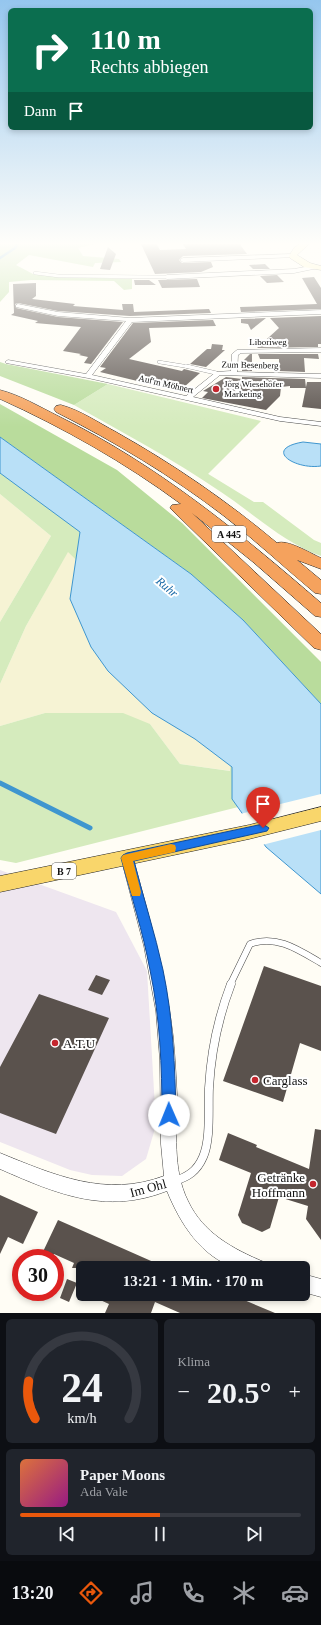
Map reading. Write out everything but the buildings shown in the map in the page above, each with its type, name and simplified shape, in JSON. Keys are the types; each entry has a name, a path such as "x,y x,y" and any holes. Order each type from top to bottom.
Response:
{"highway":[{"name":"A 445","path":"0,383 41,400 102,430 148,456 219,505 321,589"},
{"name":"A 445","path":"0,394 66,425 131,463 204,515 277,573 321,612"},
{"path":"131,463 321,644"},
{"path":"219,505 248,521 296,554 321,564"}],"main road":[{"name":"B 7","path":"0,884 249,832 321,814"}],"street":[{"path":"18,306 65,315 130,320 321,312"},
{"path":"88,376 130,320"},
{"name":"Liboriweg","path":"234,372 235,354 239,351 321,350"},
{"name":"Auf'm Möhnert","path":"8,362 88,376 280,419 321,424"},
{"name":"Zum Besenberg","path":"188,398 216,373 234,372 321,376"},
{"path":"127,858 156,969 162,1000 169,1072 170,1159 173,1181"},
{"name":"Im Ohl","path":"0,1161 29,1173 92,1192 126,1194 150,1189 173,1181 176,1192 189,1220 204,1237 220,1251 240,1261"},
{"path":"310,1285 321,1288"}],"lane":[{"path":"159,362 176,364 216,373"},
{"path":"173,1181 192,1174 198,1169 206,1150 212,1052 216,1027 225,1000 250,944 256,940 270,940 296,950 321,963"}],"shaded area":[{"path":"0,494 51,536 0,622"},
{"path":"68,551 123,605 233,742 231,771 180,764 150,724 45,713 0,726 0,684 26,626"},
{"path":"0,870 116,912 147,971 156,1125 146,1159 122,1176 92,1175 70,1170 0,1142"}],"green space":[{"path":"0,362 108,384 74,405 0,376"},
{"path":"108,384 261,421 208,474 254,502 263,502 314,540 321,543 321,556 281,535 233,500 185,469 74,405"},
{"path":"0,404 117,470 182,523 321,662 321,704 243,620 191,574 0,437"},
{"path":"0,469 62,515 149,597 321,786 16,863 0,860 0,726 45,713 123,713 150,724 180,764 230,771 233,742 123,605 68,552 26,626 0,684 0,622 51,536 0,494"}],"water":[{"name":"Ruhr","path":"0,437 191,574 243,620 321,704 321,894 266,847 232,799 232,767 195,739 152,713 108,671 91,647 70,599 80,532 0,473"},
{"path":"303,442 321,444 321,466 301,465 293,462 284,454 285,449 291,445"}],"pier":[{"path":"321,794 321,830 262,845 240,814"}],"waterway":[{"path":"0,783 90,828"}],"slow traffic":[{"path":"136,892 127,858 171,848"}],"place":[{"name":"Jörg Wiesehöfer Marketing","path":"216,389"},
{"name":"A.T.U","path":"55,1043"},
{"name":"Carglass","path":"255,1080"},
{"name":"Getränke Hoffmann","path":"313,1184"}],"route":[{"path":"169,1115 169,1072 162,1000 156,969 127,858 263,828"}]}
